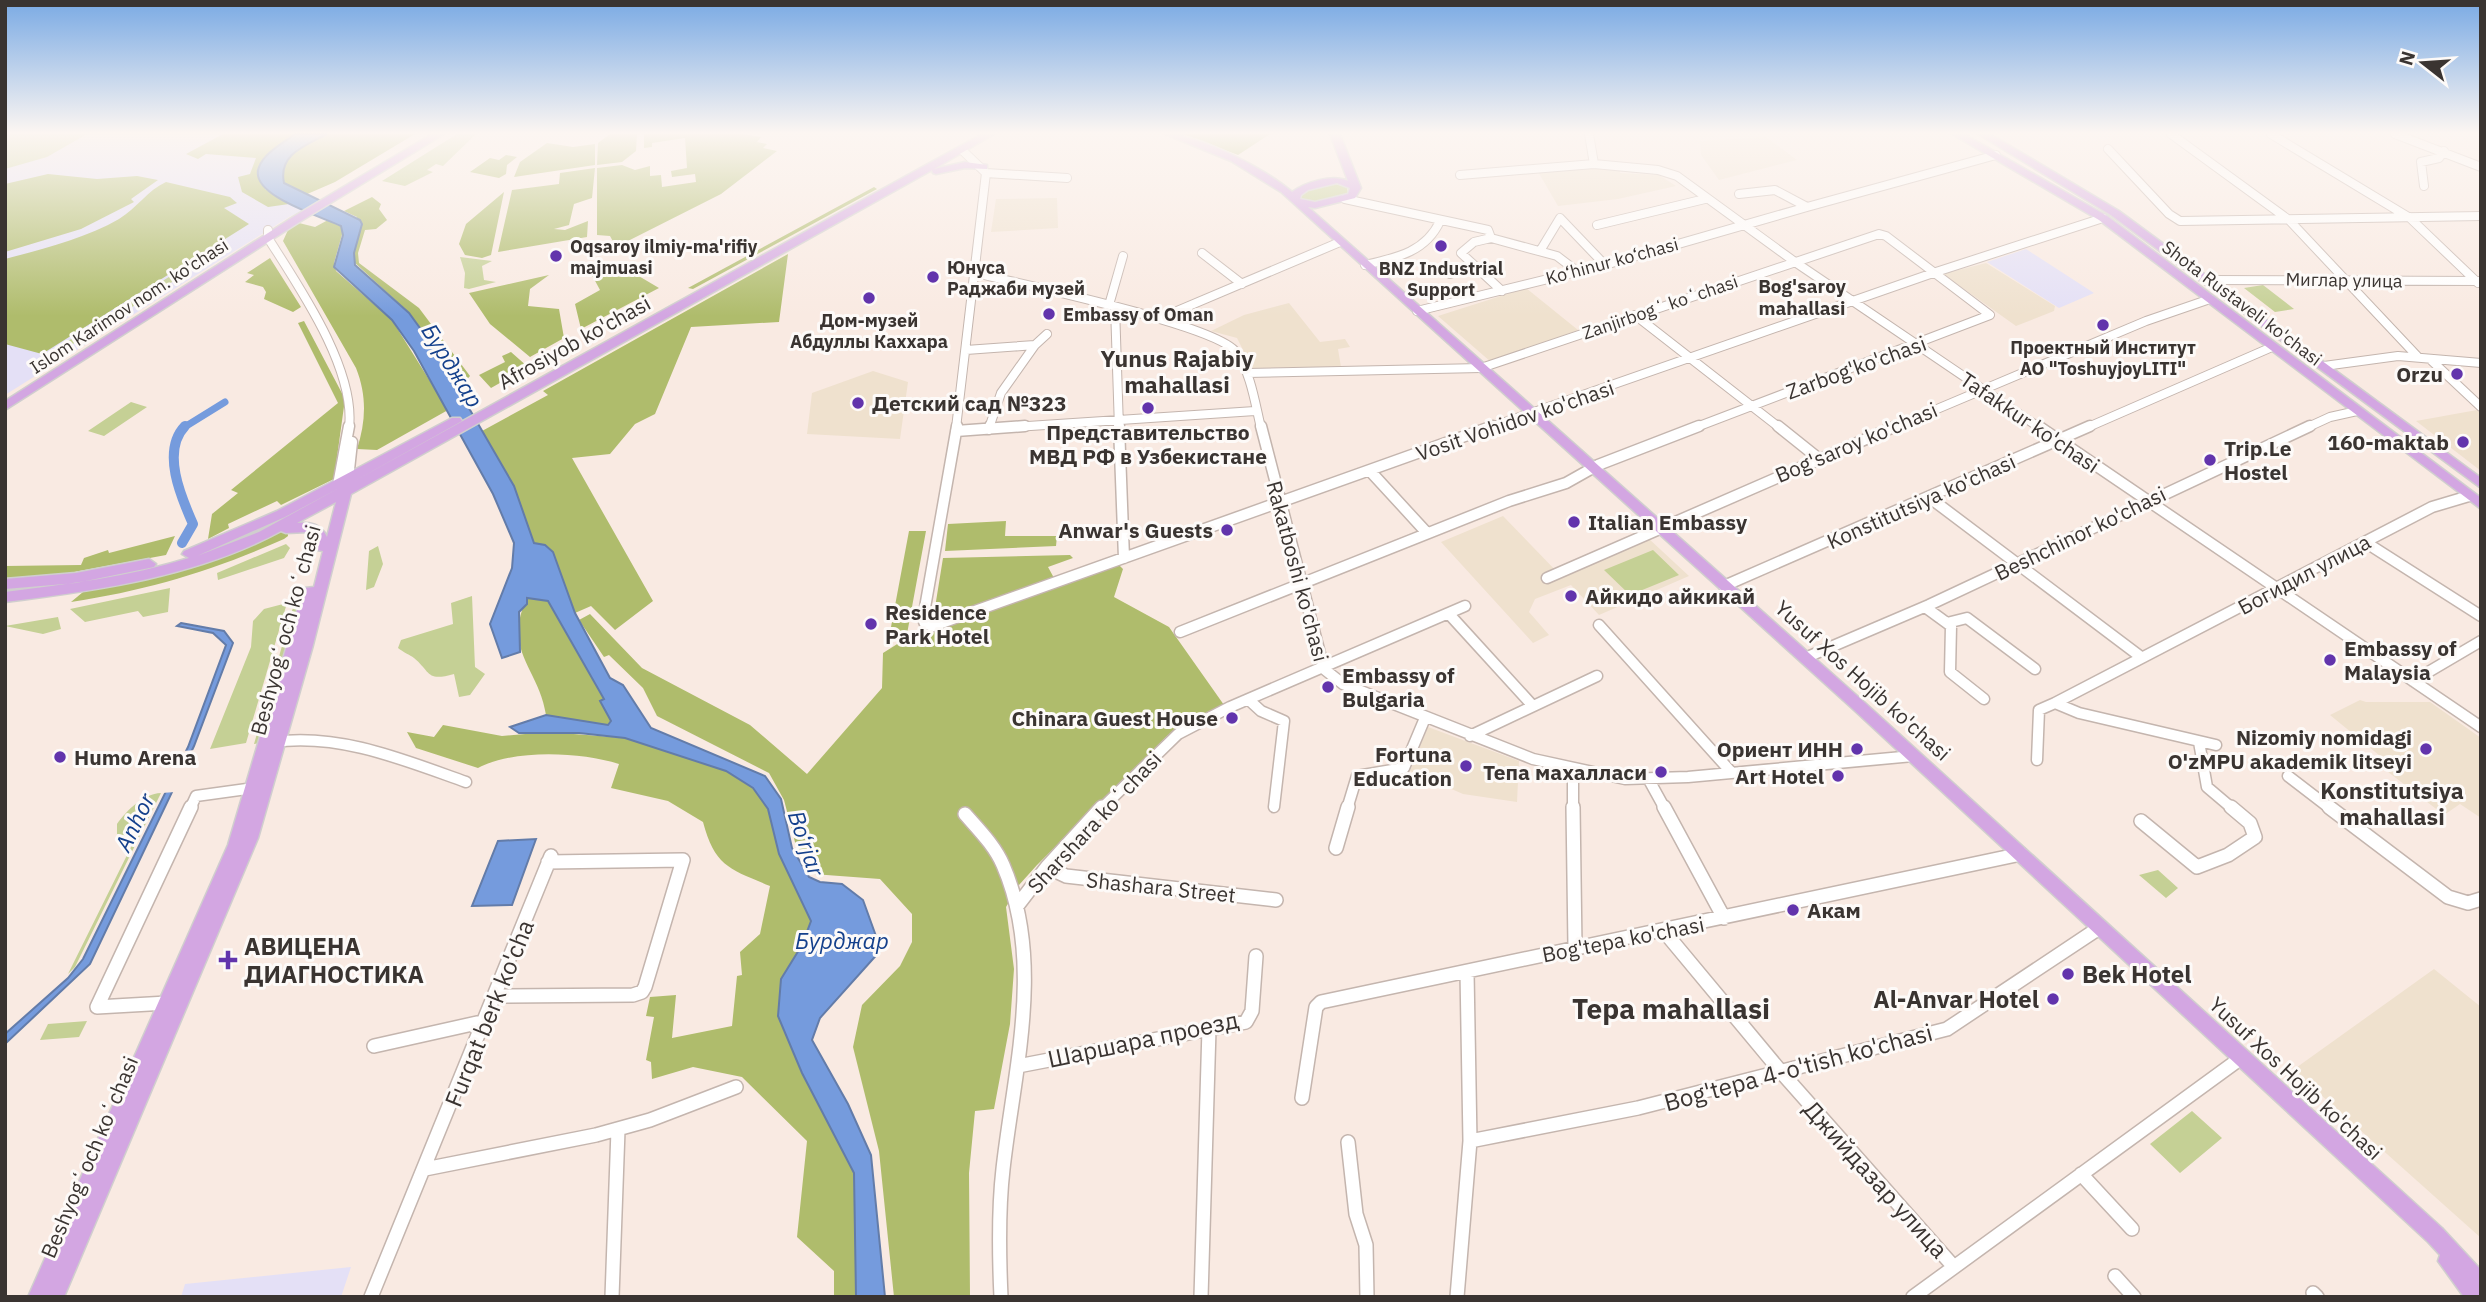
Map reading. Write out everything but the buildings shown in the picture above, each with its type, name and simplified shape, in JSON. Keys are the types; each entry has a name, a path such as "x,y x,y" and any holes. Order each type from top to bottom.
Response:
{"main road":[{"name":"Islom Karimov nom. ko'chasi","path":"7,400 293,218 335,195"},
{"name":"Afrosiyob ko'chasi","path":"5,597 91,586 157,573 264,535 341,489 874,195"},
{"name":"Afrosiyob ko'chasi","path":"496,404 883,195"},
{"name":"Yusuf Xos Hojib ko'chasi","path":"1287,195 2021,854 2448,1247 2481,1285"},
{"path":"1295,195 1295,201 1307,205 1345,199 1353,195"},
{"name":"Shota Rustaveli ko'chasi","path":"2064,195 2103,218 2481,505"},
{"name":"Shota Rustaveli ko'chasi","path":"2085,195 2208,280 2481,484"},
{"path":"1316,221 1315,212 1325,203"},
{"name":"Afrosiyob ko'chasi","path":"5,584 76,578 174,558 232,537 341,489"},
{"name":"Beshyogʻoch koʻchasi","path":"54,1297 250,838 322,547 341,489"},
{"name":"Beshyogʻoch koʻchasi","path":"38,1297 236,845 254,788 273,742 341,489"},
{"path":"264,535 307,526 319,531 322,547"},
{"name":"Yusuf Xos Hojib ko'chasi","path":"2407,1212 2477,1297"}],"street":[{"path":"983,195 956,431 1255,411"},
{"path":"1358,195 1360,200"},
{"name":"Tafakkur ko'chasi","path":"1699,195 2057,441 2481,727"},
{"path":"1788,195 1807,207"},
{"name":"Ko‘hinur ko‘chasi","path":"1417,311 1605,265 1851,195"},
{"path":"2152,195 2176,220 2481,216"},
{"path":"2254,195 2289,220 2418,357"},
{"path":"2372,195 2410,218 2479,282"},
{"path":"1345,199 1360,200 1440,221 1488,230 1491,239"},
{"path":"1597,225 1705,199"},
{"path":"1540,251 1560,218 1560,208"},
{"path":"1560,218 1605,265"},
{"name":"Vosit Vohidov ko'chasi","path":"956,431 923,619 929,625 940,625 1531,413 1936,272 2103,218"},
{"path":"1365,265 1419,249 1437,233 1440,221"},
{"name":"Beshyogʻoch koʻchasi","path":"269,234 309,309 349,394 341,489"},
{"name":"Zarbog'ko'chasi","path":"1180,632 1509,501 1539,494 1593,469 1752,405 1990,314 1936,272 1880,234"},
{"name":"Zanjirbogʻ koʻchasi","path":"1247,373 1481,368 1880,234"},
{"path":"1502,291 1461,253 1474,242 1491,239 1540,251 1563,259 1578,272"},
{"path":"1158,319 1340,242"},
{"path":"1202,253 1242,284"},
{"path":"1122,256 1112,306 1124,558"},
{"path":"1450,274 1469,268 1483,273"},
{"name":"Rakatboshi ko'chasi","path":"975,273 1158,319 1222,338 1235,350 1247,373 1324,669 1343,684 1533,759 1573,769 1649,780 1913,756"},
{"name":"Миглар улица","path":"2208,280 2479,282"},
{"name":"Bog'saroy ko'chasi","path":"1546,578 1982,389 2170,312 2210,299"},
{"path":"1635,315 1818,458"},
{"path":"989,429 1001,393 1046,334"},
{"path":"966,350 1035,345"},
{"name":"Konstitutsiya ko'chasi","path":"1724,586 2272,347"},
{"path":"2323,366 2418,357 2432,361 2481,362"},
{"path":"2432,361 2481,407"},
{"name":"Beshchinor ko'chasi","path":"1805,658 1925,607 2146,501 2330,417 2357,411"},
{"path":"1370,472 1427,533"},
{"name":"Богидил улица","path":"2055,703 2432,507 2469,496"},
{"path":"1930,498 2014,564 2141,657"},
{"path":"2365,542 2481,615"},
{"name":"Sharshara koʻchasi","path":"1017,906 1047,867 1132,776 1170,740 1188,728 1249,700 1465,606"},
{"path":"1925,607 1951,626 1950,672 1984,699"},
{"path":"1449,614 1532,705"},
{"path":"1947,623 1967,618 2035,669"},
{"path":"1599,625 1732,774"},
{"path":"2413,681 2481,641"},
{"path":"1470,736 1597,676"},
{"path":"1249,700 1261,712 1284,721 1274,807"},
{"path":"2037,760 2039,710 2055,703 2079,713 2216,745"},
{"path":"1336,848 1357,776 1404,768 1425,718"},
{"path":"273,742 293,738 379,752 466,782"},
{"path":"2141,821 2197,867 2228,855 2255,837 2250,823 2207,787 2199,742"},
{"path":"1573,769 1575,947"},
{"path":"2288,776 2448,897 2468,903 2481,899"},
{"path":"1649,780 1724,918"},
{"path":"167,1003 97,1007 196,796 254,788"},
{"name":"Sharshara koʻchasi","path":"965,814 995,850 1017,906 1024,971 1018,1066 1002,1180 1001,1297"},
{"name":"Bog'tepa ko'chasi","path":"1303,1098 1317,1003 2021,854"},
{"name":"Furqat berk ko'cha","path":"372,1297 550,859 683,860 646,987 642,992 634,995 496,996"},
{"name":"Shashara Street","path":"1047,867 1074,877 1276,900"},
{"name":"Bog'tepa 4-o'tish ko'chasi","path":"1470,1141 1638,1108 1947,1029 2099,928"},
{"name":"Джийдазар улица","path":"1663,930 1782,1073 1954,1266"},
{"name":"Шаршара проезд","path":"1018,1066 1246,1022 1252,1012 1256,956"},
{"path":"1457,1297 1470,1141 1467,972"},
{"path":"374,1046 486,1021"},
{"path":"1201,1297 1209,1029"},
{"path":"1913,1297 2241,1058"},
{"path":"425,1169 618,1130 671,1114 682,1106 736,1087"},
{"path":"612,1297 618,1130"},
{"path":"1348,1142 1356,1214 1366,1245 1367,1297"},
{"path":"2081,1174 2132,1229"},
{"path":"2115,1276 2134,1297"}],"shaded area":[{"path":"5,195 304,195 314,205 289,217 5,395"},
{"path":"1551,195 1637,195 1618,199 1558,206"},
{"path":"1057,198 1058,228 991,232 996,199"},
{"path":"2026,249 2094,293 2059,308 1987,262"},
{"path":"1986,263 2055,306 2054,311 2016,326 1943,274"},
{"path":"1526,288 1578,330 1491,362 1438,316"},
{"path":"1289,303 1320,342 1345,339 1350,347 1338,349 1341,367 1252,368 1237,338 1211,331 1244,315"},
{"name":"Детский сад №323","path":"873,371 908,382 900,439 807,434 812,393"},
{"name":"160-maktab","path":"2477,410 2481,414 2481,471 2416,421"},
{"path":"1503,516 1560,575 1648,538 1689,576 1599,615 1571,585 1535,599 1529,612 1549,635 1533,643 1441,542"},
{"name":"Nizomiy nomidagi O'zMPU akademik litseyi","path":"2360,700 2430,702 2481,738 2481,818 2460,804 2444,815 2379,765 2385,760 2330,715"},
{"name":"Fortuna Education","path":"1428,727 1519,761 1517,802 1463,794 1410,771"},
{"path":"2434,969 2481,1007 2481,1238 2293,1070"},
{"path":"351,1267 341,1297 181,1297 185,1284"}],"green space":[{"path":"5,195 137,195 131,199 134,202 81,229 5,252"},
{"path":"148,195 220,195 230,197 237,203 224,208 249,224 42,354 5,344 5,259 93,232 125,215"},
{"path":"247,195 274,195 289,204 268,207"},
{"path":"503,195 491,255 482,258 465,255 459,244 466,224"},
{"path":"511,195 592,195 592,198 574,204 569,225 554,229 565,230 588,221 587,237 498,252"},
{"path":"597,195 719,195 616,247 610,236 597,235"},
{"path":"860,195 866,195 693,289 688,288"},
{"path":"1346,195 1316,202 1304,200 1299,196"},
{"path":"372,197 381,204 379,209 387,220 376,229 365,230 358,253 359,263 419,308 470,376 457,390 433,346 409,313 353,261 357,217 344,211"},
{"path":"328,220 341,226 343,231 334,263 336,271 392,320 448,410 377,450 357,449 364,408 356,368 283,241 288,230 299,223 315,227"},
{"path":"224,242 217,254 60,352 46,355"},
{"path":"788,254 779,322 691,327 655,414 635,424 610,454 572,458 653,601 615,630 591,606 575,613 553,552 534,543 482,431 548,395 543,391"},
{"path":"460,257 492,261 482,266 484,280 496,282 464,288 465,273"},
{"path":"270,258 301,307 293,312 264,299 266,292 263,287 245,282 254,275 247,273"},
{"path":"615,262 659,288 581,329 575,304 600,290 593,277 572,271"},
{"path":"549,275 530,289 528,306 559,309 564,338 530,357 490,324 469,293"},
{"path":"2263,285 2294,309 2275,312 2244,288"},
{"path":"304,321 345,399 334,479 281,505 277,501 228,524 229,528 208,539 212,514 238,493 231,490 338,403 298,323"},
{"path":"511,352 528,367 491,388 479,375 505,362 502,356"},
{"path":"131,402 147,407 104,436 88,431"},
{"path":"1006,521 1005,536 1057,536 1056,546 945,551 948,524"},
{"path":"287,529 288,536 284,539 206,570 127,592 71,602 83,592 175,573"},
{"path":"909,531 926,531 907,634 888,643"},
{"path":"175,536 166,555 63,574 5,578 5,566 81,565 84,558 108,550 109,553"},
{"path":"286,544 290,548 284,558 218,580 217,573"},
{"path":"378,546 383,564 374,587 366,590 369,551"},
{"path":"1653,550 1679,575 1630,595 1604,570"},
{"path":"1070,555 1073,558 1048,567 1054,578 933,620 943,558"},
{"path":"1117,563 1123,569 1114,597 1169,627 1224,705 1167,736 1037,865 1019,885 1006,907 1014,969 1010,1024 994,1109 975,1111 969,1173 970,1297 894,1297 879,1151 853,1047 862,1005 900,966 912,942 912,914 880,879 813,874 796,846 784,800 769,773 657,716 643,688 609,655 604,657 579,620 590,614 642,668 750,725 807,774 882,688 883,653 910,636"},
{"path":"170,588 168,612 143,617 138,611 85,622 70,609"},
{"path":"472,596 475,667 485,674 470,695 459,697 454,674 434,676 398,648 401,640 453,624 451,603"},
{"path":"296,597 297,614 260,743 254,744"},
{"path":"527,598 548,601 604,699 611,721 609,725 546,715 537,684 520,646 520,616"},
{"path":"287,603 246,743 210,749 251,647 253,621 264,609"},
{"path":"58,617 61,629 43,634 5,626"},
{"path":"443,725 502,736 548,732 625,738 726,771 753,788 768,809 779,854 811,921 802,945 790,964 778,1016 802,1073 854,1173 856,1297 834,1297 834,1271 797,1237 807,1141 742,1077 693,1067 652,1079 651,1062 646,1060 654,1017 646,1016 650,997 676,995 672,1038 732,1026 737,976 742,975 740,952 760,934 770,886 734,870 719,858 703,822 668,801 611,788 619,764 586,757 547,754 510,758 478,768 416,748 407,732 434,737"},
{"path":"161,793 75,967 68,974 136,837 117,834 117,824 136,804 148,796"},
{"path":"2158,870 2178,888 2166,898 2139,875"},
{"path":"87,1021 79,1037 40,1040 48,1024"},
{"path":"2192,1111 2222,1138 2180,1173 2150,1144"}],"water":[{"name":"Бурджар","path":"308,195 360,220 362,224 354,253 355,265 409,313 433,346 514,486 534,543 545,545 553,552 575,613 610,678 623,685 651,728 765,776 781,799 792,848 809,877 820,882 842,884 863,900 881,950 820,1018 812,1040 848,1104 871,1155 885,1297 856,1297 854,1173 802,1073 778,1016 781,979 802,945 811,921 779,854 768,809 753,788 726,771 625,738 579,733 519,733 510,727 546,715 608,725 611,721 600,701 604,699 548,601 527,598 527,604 519,612 520,652 502,658 490,624 512,568 514,543 493,494 414,351 392,320 334,267 343,235 341,226 275,196"},
{"name":"Anhor","path":"181,623 224,631 233,643 194,746 90,964 5,1044 5,1034 68,978 83,959 188,747 226,645 213,633 177,626"},
{"path":"536,839 512,905 472,906 498,841"}],"pier":[{"path":"195,750 175,792 162,793 183,751"}],"waterway":[{"name":"Anhor","path":"184,427 225,402"},
{"name":"Anhor","path":"182,543 193,524 179,488 174,461 174,448 184,427"}],"place":[{"name":"BNZ Industrial Support","path":"1441,246"},
{"name":"Oqsaroy ilmiy-ma'rifiy majmuasi","path":"556,256"},
{"name":"Юнуса Раджаби музей","path":"933,277"},
{"name":"Дом-музей Абдуллы Каххара","path":"869,298"},
{"name":"Embassy of Oman","path":"1049,314"},
{"name":"Проектный Институт АО \"ToshuyjoyLITI\"","path":"2103,325"},
{"name":"Orzu","path":"2457,374"},
{"name":"Детский сад №323","path":"858,403"},
{"name":"Представительство МВД РФ в Узбекистане","path":"1148,408"},
{"name":"160-maktab","path":"2463,442"},
{"name":"Trip.Le Hostel","path":"2210,460"},
{"name":"Italian Embassy","path":"1574,522"},
{"name":"Anwar's Guests","path":"1227,530"},
{"name":"Айкидо айкикай","path":"1571,596"},
{"name":"Residence Park Hotel","path":"871,624"},
{"name":"Embassy of Malaysia","path":"2330,660"},
{"name":"Embassy of Bulgaria","path":"1328,687"},
{"name":"Chinara Guest House","path":"1232,718"},
{"name":"Ориент ИНН","path":"1857,749"},
{"name":"Nizomiy nomidagi O'zMPU akademik litseyi","path":"2426,749"},
{"name":"Humo Arena","path":"60,757"},
{"name":"Fortuna Education","path":"1466,766"},
{"name":"Тепа махалласи","path":"1661,772"},
{"name":"Art Hotel","path":"1838,776"},
{"name":"Акам","path":"1793,910"},
{"name":"АВИЦЕНА ДИАГНОСТИКА","path":"228,960"},
{"name":"Bek Hotel","path":"2068,974"},
{"name":"Al-Anvar Hotel","path":"2053,999"}],"district":[{"name":"Bog'saroy mahallasi","path":"1802,297"},
{"name":"Yunus Rajabiy mahallasi","path":"1177,371"},
{"name":"Konstitutsiya mahallasi","path":"2392,803"},
{"name":"Tepa mahallasi","path":"1671,1008"}],"water label":[{"name":"Bo‘rjar","path":"807,843"}]}
